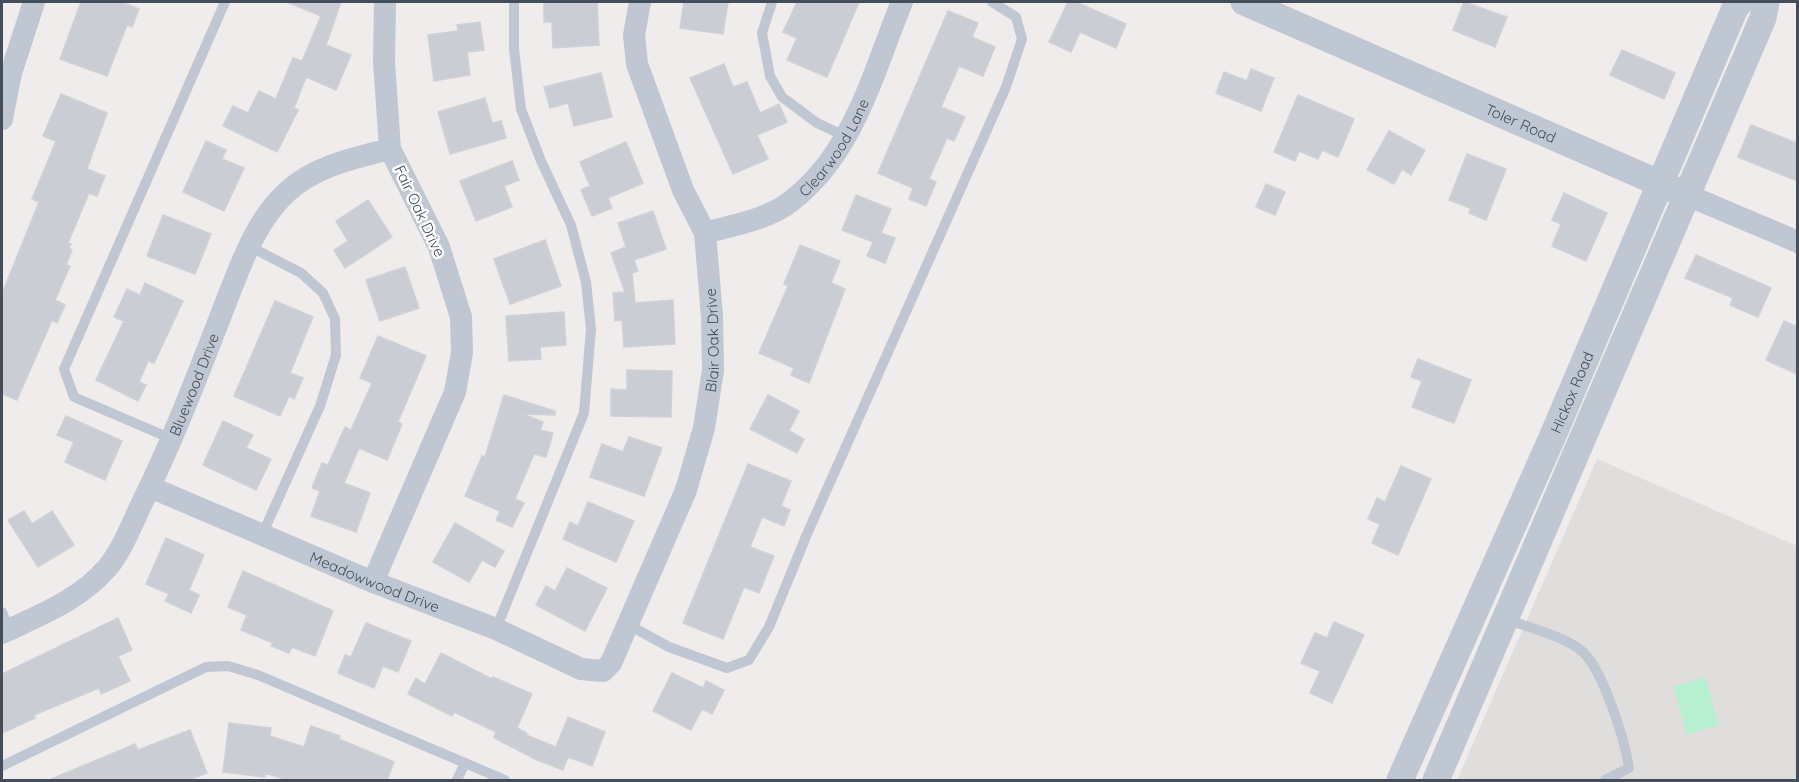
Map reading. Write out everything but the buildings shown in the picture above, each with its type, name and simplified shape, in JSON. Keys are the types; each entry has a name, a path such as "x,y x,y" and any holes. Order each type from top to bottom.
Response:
{"street":[{"path":"2,120 11,73 34,2"},
{"name":"Fair Oak Drive","path":"373,582 455,392 462,354 461,317 439,247 390,149 384,61 385,2"},
{"name":"Blair Oak Drive","path":"603,671 611,663 686,490 704,428 713,370 712,316 705,233 683,190 637,64 634,35 640,2"},
{"name":"Clearwood Lane","path":"705,233 762,216 789,203 826,168 848,137 902,2"},
{"name":"Toler Road","path":"1244,2 1797,242"},
{"name":"Hickox Road","path":"1400,780 1554,434 1734,8 1740,2"},
{"name":"Hickox Road","path":"1436,780 1763,18 1766,2"},
{"name":"Bluewood Drive","path":"4,625 64,603 87,588 109,566 172,439 249,246 265,219 286,192 338,162 390,149"},
{"name":"Meadowwood Drive","path":"150,487 373,582 496,629 581,669 603,671"},
{"path":"1477,608 1506,619"},
{"path":"1408,780 1460,665 1458,649"}],"lane":[{"path":"172,439 74,397 63,369 225,2"},
{"path":"496,629 584,413 591,329 586,282 571,225 541,161 521,109 514,49 514,2"},
{"path":"772,2 762,33 770,76 782,97 817,123 848,137"},
{"path":"627,624 669,647 727,668 748,660 769,627 807,534 1006,87 1022,39 1016,17 992,2"},
{"path":"249,246 301,273 323,292 335,319 336,355 320,406 262,536"},
{"path":"1506,619 1555,637 1583,651 1597,673 1626,745 1629,768 1605,780"},
{"path":"2,766 206,667 228,666 258,675 505,780"},
{"path":"457,780 465,763"}],"shaded area":[{"path":"1597,459 1797,546 1797,780 1457,780"}],"green space":[{"path":"1705,677 1719,725 1687,735 1673,687"}]}
